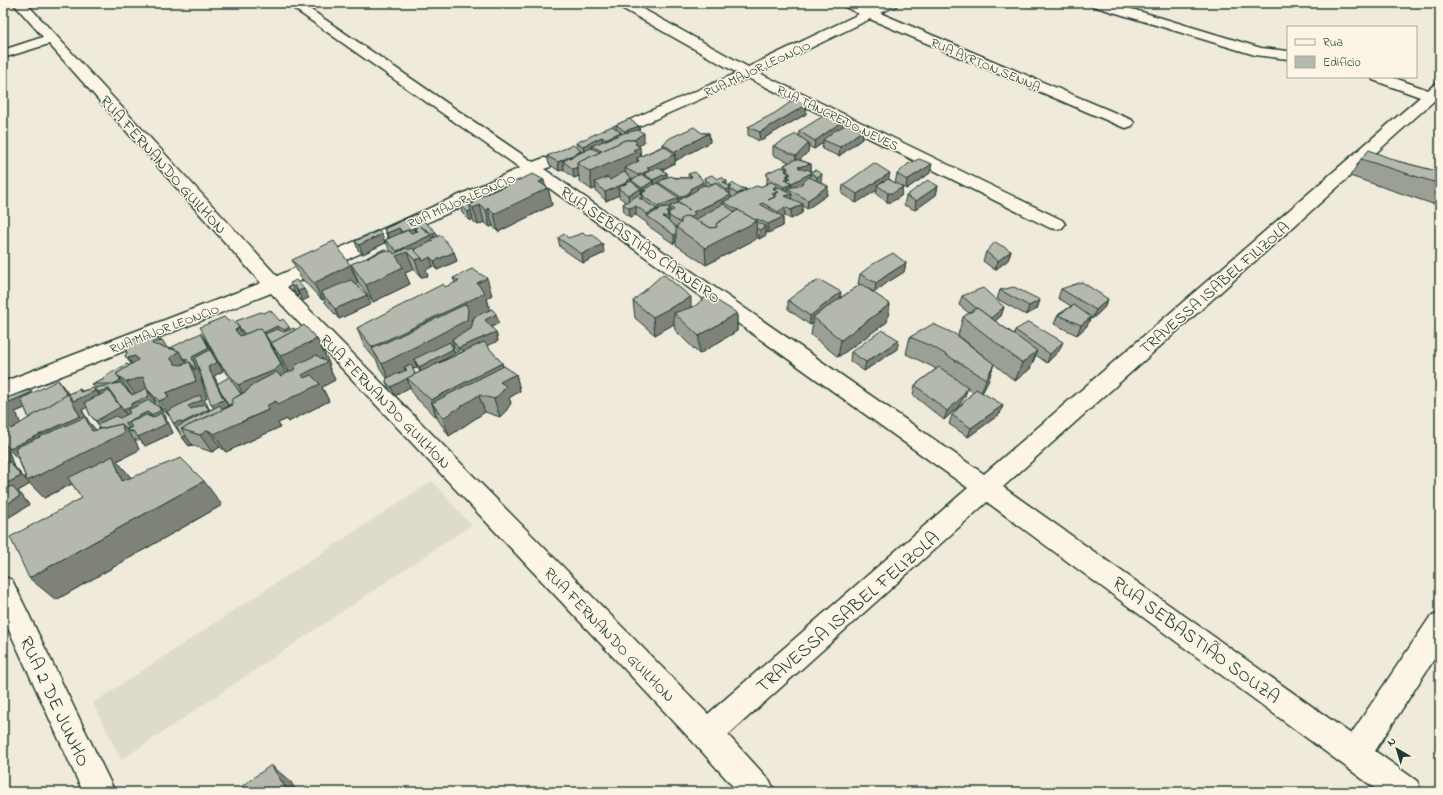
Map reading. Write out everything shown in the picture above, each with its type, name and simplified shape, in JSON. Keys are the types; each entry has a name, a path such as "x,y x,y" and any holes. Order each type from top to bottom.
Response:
{"street":[{"name":"RUA FERNANDO GUILHON","path":"19,3 274,285 707,734 759,792"},
{"name":"RUA SEBASTIÃO CARNEIRO","path":"292,3 533,168 987,487"},
{"name":"RUA TANCREDO NEVES","path":"623,3 748,73 1056,224"},
{"name":"RUA AYRTON SENNA","path":"848,3 870,14 1126,123"},
{"name":"RUA MAJOR LEONCIO","path":"590,143 748,73 891,3"},
{"path":"1098,3 1260,52 1287,55"},
{"path":"3,54 51,39"},
{"path":"1382,78 1435,92"},
{"name":"TRAVESSA ISABEL FILIZOLA","path":"987,487 1435,92"},
{"name":"RUA MAJOR LEONCIO","path":"3,391 274,285 562,155"},
{"name":"TRAVESSA ISABEL FELIZOLA","path":"707,734 987,487"},
{"name":"RUA SEBASTIÃO SOUZA","path":"987,487 1406,792"},
{"name":"RUA 2 DE JUNHO","path":"3,588 98,792"},
{"path":"1355,755 1440,626"}],"shaded area":[{"path":"432,481 471,525 121,760 93,703"}],"building":[{"path":"795,99 806,105 760,132 748,127 775,113"},
{"path":"828,113 844,120 815,141 799,131"},
{"path":"629,119 639,126 625,131 616,125"},
{"path":"851,122 863,130 840,147 823,140 834,131"},
{"path":"612,126 621,132 605,139 602,137 583,146 576,143"},
{"path":"694,127 702,133 709,133 675,152 663,144 670,138"},
{"path":"638,130 644,133 634,140 625,140 602,151 591,146 624,133"},
{"path":"796,134 809,143 796,156 773,146"},
{"path":"625,140 634,140 637,143 635,144 640,147 633,150 636,152 590,172 577,163"},
{"path":"573,145 581,151 558,162 547,156"},
{"path":"664,146 675,154 647,168 650,170 638,175 625,168 639,161 637,158"},
{"path":"591,148 600,152 577,163 577,167 573,169 563,161"},
{"path":"1369,150 1397,161 1440,172 1440,184 1361,159"},
{"path":"796,159 811,164 798,167 804,170 808,169 811,172 815,170 822,174 817,177 811,173 792,183 787,180 791,178 788,176 791,174 787,171 788,168 784,165"},
{"path":"919,159 932,164 907,180 897,174 908,164"},
{"path":"874,163 890,173 857,194 843,185"},
{"path":"657,167 667,173 653,180 644,174"},
{"path":"780,167 786,168 785,171 789,174 786,176 789,177 785,179 791,184 784,187 768,178 767,173"},
{"path":"624,172 632,178 628,180 628,182 605,192 595,182 608,177 610,180"},
{"path":"695,172 703,182 692,188 689,193 681,197 658,182 671,176 675,178 689,178 692,177 688,174"},
{"path":"533,174 544,180 539,182 548,188 494,214 488,208 486,210 480,205 473,208 469,205 474,203 472,200"},
{"path":"642,175 653,181 642,188 631,180"},
{"path":"712,175 717,179 721,177 727,181 723,182 730,187 727,190 717,182 711,184 704,178"},
{"path":"809,177 828,186 808,200 787,188 799,186"},
{"path":"888,179 903,187 893,193 888,193 877,185"},
{"path":"928,180 938,186 916,201 906,196"},
{"path":"631,181 641,189 628,195 618,188"},
{"path":"771,182 777,185 773,188 774,189 779,187 792,194 785,196 803,204 791,210 785,207 778,212 763,203 760,204 783,217 768,224 757,219 755,220 723,202 756,186 760,187","holes":["774,189 779,192 775,194 777,196 775,197 772,194 777,192"]},
{"path":"657,183 679,198 658,206 645,198 642,193 646,191 643,190"},
{"path":"715,183 731,195 693,212 695,214 681,219 681,223 669,216 669,212 674,210 670,206 678,203 690,210 678,201 698,189 697,188"},
{"path":"732,183 740,188 746,189 737,194 730,189 732,187 729,185"},
{"path":"508,184 472,200 473,203 469,205 471,210 468,212 460,204"},
{"path":"640,194 643,196 639,198 657,209 647,214 636,206 629,208 623,204"},
{"path":"723,204 735,212 716,224 717,227 711,228 695,220"},
{"path":"667,207 670,209 667,212 668,216 663,217 676,227 676,233 674,235 647,216 660,208"},
{"path":"738,210 757,221 705,248 676,227 681,223 681,219 687,216 711,228 717,227 716,224"},
{"path":"416,214 436,232 433,234 420,226 431,235 397,251 385,240 408,230 402,232 399,228 387,233 384,229","holes":["417,227 414,229 418,231 411,233 408,230"]},
{"path":"757,222 766,226 760,230 756,228"},
{"path":"378,231 382,234 359,245 355,241"},
{"path":"583,233 586,236 592,234 603,244 582,254 558,238 564,234 568,238"},
{"path":"441,235 454,252 434,261 430,257 423,261 422,258 413,250 433,241 431,239"},
{"path":"334,241 350,265 314,283 292,260"},
{"path":"995,242 1011,251 998,261 986,252"},
{"path":"407,248 409,250 412,248 422,258 415,260 407,252 396,256 403,267 366,285 351,264 386,250 389,252 392,251 394,254"},
{"path":"384,249 385,250 368,257"},
{"path":"893,253 906,263 876,283 860,274 873,264"},
{"path":"472,269 487,278 477,283 485,293 372,347 357,328 443,284 445,287 459,281 453,278"},
{"path":"663,274 691,297 653,317 633,301"},
{"path":"296,280 304,289 298,291 295,286 292,287 290,283"},
{"path":"351,280 367,295 335,309 321,292"},
{"path":"820,280 841,292 810,316 788,300 807,286"},
{"path":"1082,282 1108,299 1096,310 1061,289"},
{"path":"861,284 890,304 841,340 813,317"},
{"path":"1014,287 1040,300 1029,306 1000,290"},
{"path":"983,288 1004,307 991,318 962,296"},
{"path":"708,295 737,313 699,336 674,313 695,306"},
{"path":"466,304 468,309 467,320 382,364 372,349"},
{"path":"1074,305 1091,317 1081,325 1058,315"},
{"path":"977,308 1037,351 1022,363 963,317"},
{"path":"492,309 496,314 485,320 496,332 458,348 452,339 471,329 474,317"},
{"path":"270,310 280,321 283,319 289,327 285,330 277,326 263,333 261,328 245,334 236,321 261,312 264,313"},
{"path":"224,317 228,321 233,320 239,328 235,330 240,336 261,328 281,364 275,370 238,385 218,361 200,327"},
{"path":"1029,322 1063,342 1050,354 1015,330"},
{"path":"933,324 955,334 994,364 986,379 935,348 910,337"},
{"path":"304,325 317,339 280,356 271,343"},
{"path":"294,328 295,330 271,343 275,350 265,334 277,329 284,332"},
{"path":"882,330 899,340 866,362 851,352"},
{"path":"201,333 209,348 192,357 196,369 195,370 190,362 181,365 188,360 183,358 179,351 170,348"},
{"path":"145,336 163,341 153,342 152,344 179,351 170,358 175,364 181,365 190,362 196,381 166,393 169,397 159,401 147,389 143,377 126,382 116,374 138,360 135,356 128,358 125,356 127,353 123,342"},
{"path":"450,342 453,349 419,367 414,359"},
{"path":"484,342 502,363 431,400 407,378"},
{"path":"462,349 464,351 436,364"},
{"path":"210,350 217,362 208,367 224,400 211,404 195,358"},
{"path":"316,355 327,362 302,375 304,378 311,375 320,384 278,404 276,401 266,406 270,409 214,434 208,430 200,435 181,429 233,405 231,400 247,391 252,385 277,372 280,376 294,370 296,365"},
{"path":"127,364 129,366 116,374 121,380 113,384 92,384 103,380 104,377"},
{"path":"411,365 415,374 391,387 386,382 387,378 407,370 404,367"},
{"path":"504,366 516,374 500,382 506,386 494,399 479,395 443,418 432,403"},
{"path":"939,367 968,387 961,398 947,411 915,385"},
{"path":"229,377 241,394 231,400 233,403 228,405 217,384"},
{"path":"58,380 67,395 29,418 21,399"},
{"path":"120,383 132,395 147,388 149,396 131,404 131,407 123,410 109,389 98,392 95,388"},
{"path":"93,388 95,391 74,401 68,394 80,389 80,392"},
{"path":"976,389 1003,405 971,428 952,415"},
{"path":"31,390 30,393 7,403 3,399"},
{"path":"109,391 120,407 96,421 90,415 85,402"},
{"path":"68,394 80,416 8,449 3,440 3,427 7,425 11,429"},
{"path":"200,395 202,400 188,406 191,409 204,404 209,409 182,423 181,421 173,423 167,411"},
{"path":"149,400 160,408 160,411 151,415 147,412 125,423 129,428 126,429 122,424 99,429 98,424 115,416 120,418 130,413 128,410"},
{"path":"3,404 8,420 3,422"},
{"path":"220,405 222,409 230,406 181,429 186,436 182,437 177,427"},
{"path":"161,413 166,424 138,437 133,431 126,430 132,427 129,423 146,415 153,418"},
{"path":"85,417 92,431 122,424 124,433 27,481 15,448"},
{"path":"113,456 122,481 181,458 204,481 29,578 10,537 82,498 68,478"},
{"path":"9,461 21,476 3,485 3,464"},
{"path":"12,486 20,496 3,507 3,490"},
{"path":"271,765 288,792 234,792"}]}
